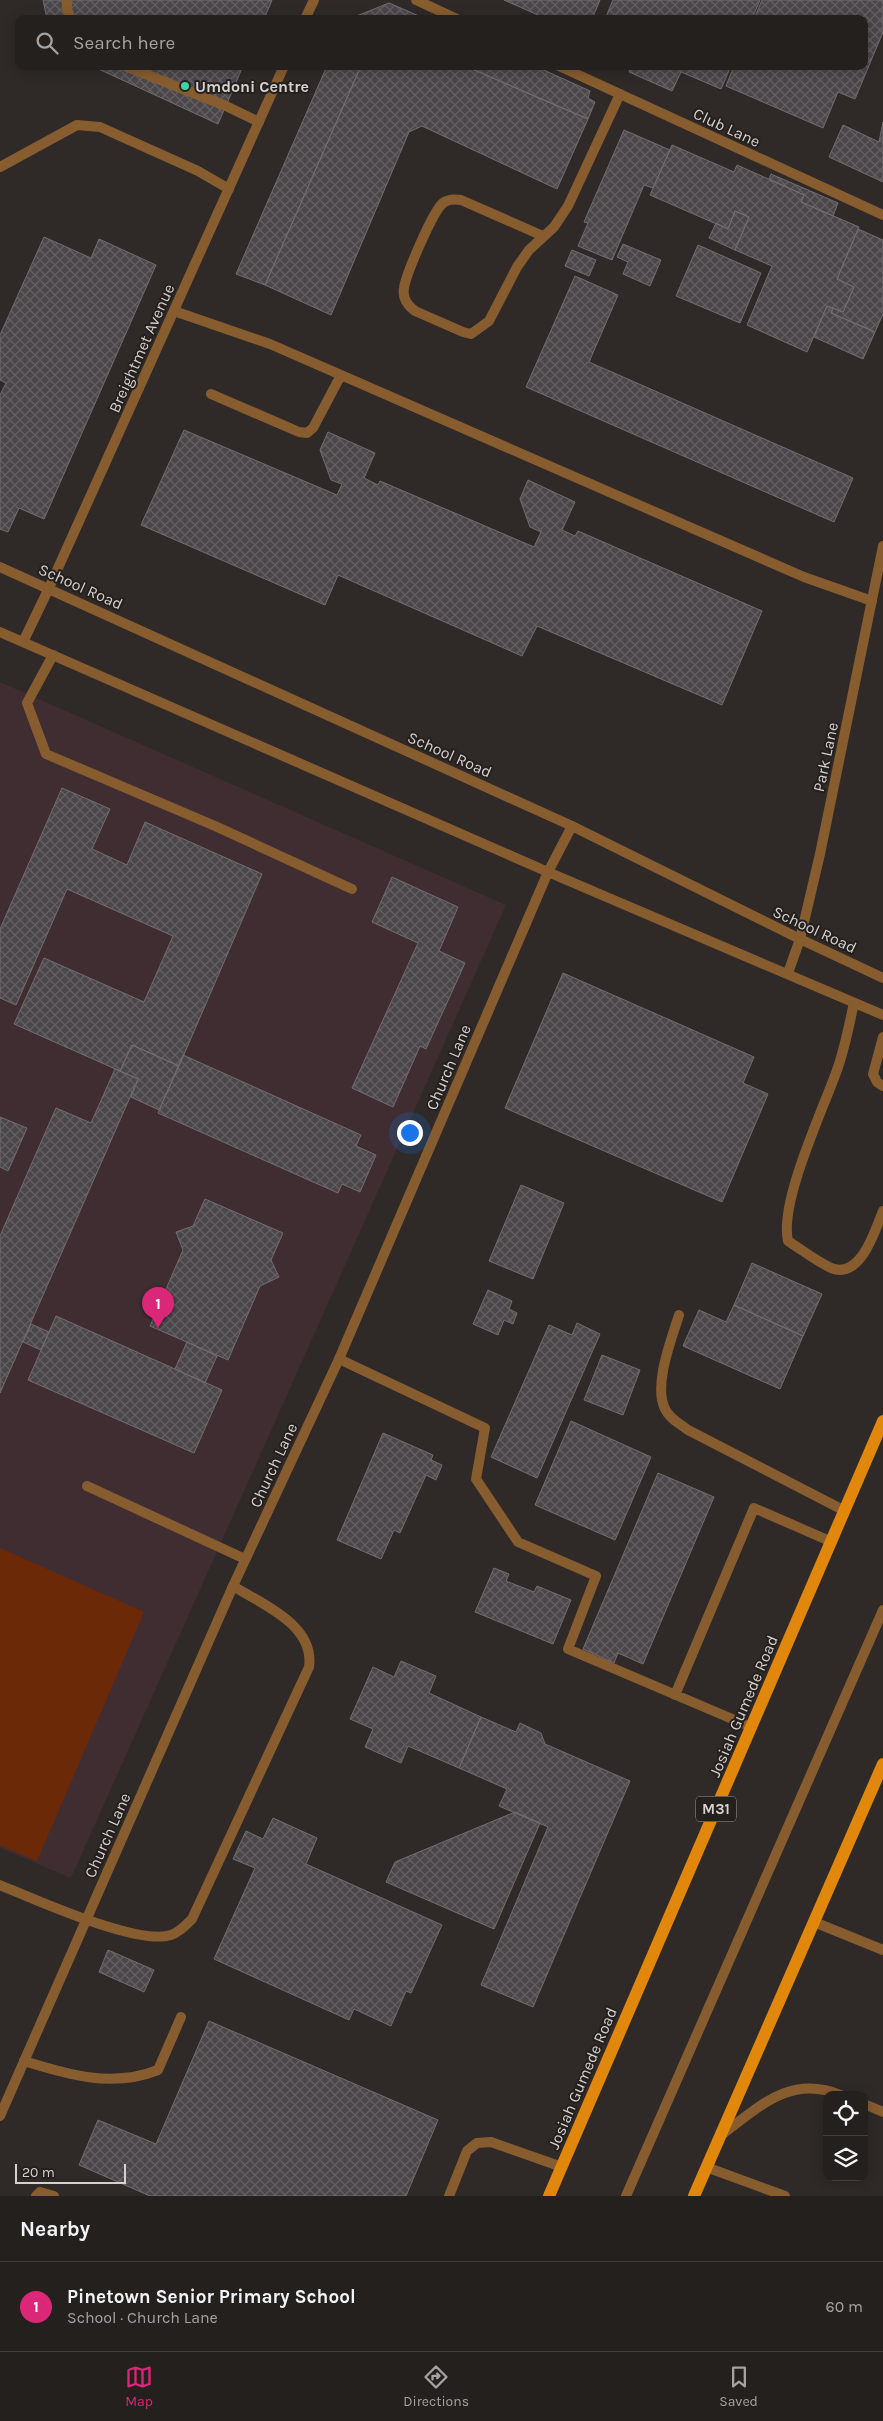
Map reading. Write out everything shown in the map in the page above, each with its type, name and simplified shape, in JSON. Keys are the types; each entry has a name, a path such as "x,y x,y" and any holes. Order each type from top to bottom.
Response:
{"main road":[{"name":"Josiah Gumede Road","path":"549,2196 883,1421"},
{"path":"694,2196 883,1764"}],"street":[{"path":"67,0 69,15"},
{"path":"308,15 314,0"},
{"path":"416,0 448,15"},
{"path":"135,70 226,106 259,122"},
{"name":"Breightmet Avenue","path":"23,642 282,70"},
{"name":"Club Lane","path":"568,70 883,215"},
{"path":"543,236 462,200 452,199 444,202 435,212 412,265 404,288 404,298 408,306 462,332 471,334 488,322 517,267 554,226 568,206 620,94"},
{"path":"0,167 77,125 86,125 108,131 198,171 229,189"},
{"path":"174,312 270,344 811,580 872,601"},
{"path":"211,394 299,432 307,433 313,428 341,375"},
{"name":"Park Lane","path":"788,973 800,939 820,854 883,546"},
{"name":"School Road","path":"0,567 572,826 883,978"},
{"path":"0,632 548,872 883,1015"},
{"path":"53,655 27,703 46,754 215,826 352,889"},
{"name":"Church Lane","path":"0,2116 245,1559 339,1360 548,872 572,826"},
{"path":"854,1003 837,1069 801,1167 788,1212 786,1230 788,1241 832,1268 845,1269 856,1263 866,1249 883,1211"},
{"path":"883,1038 873,1074 877,1082 883,1086"},
{"path":"679,1314 663,1368 662,1392 664,1408 672,1418 688,1430 844,1511"},
{"path":"339,1360 485,1428 476,1479 518,1542 596,1576 568,1649 751,1728"},
{"path":"87,1486 245,1559"},
{"path":"675,1695 754,1508 832,1542"},
{"path":"0,1885 86,1920 159,1936 171,1935 182,1929 192,1919 309,1667 308,1649 303,1637 291,1623 233,1586"},
{"path":"626,2196 883,1610"},
{"path":"814,1922 883,1950"},
{"path":"24,2061 85,2078 130,2079 145,2076 158,2070 182,2017"},
{"path":"719,2137 774,2096 789,2090 825,2088 832,2091"},
{"path":"868,2106 883,2112"},
{"path":"449,2196 467,2151 477,2143 491,2142 562,2167"},
{"path":"706,2167 785,2196"},
{"path":"36,2196 40,2192 54,2196"}],"shaded area":[{"path":"0,682 506,905 71,1878 0,1848"},
{"path":"0,1548 144,1612 37,1861 0,1845"}],"building":[{"path":"43,0 272,0 266,15 46,15"},
{"path":"504,0 600,0 594,15 538,15"},
{"path":"613,0 760,0 754,15 607,15"},
{"path":"762,0 883,0 883,32 868,68 868,15 756,15"},
{"path":"389,3 417,15 359,15"},
{"name":"Umdoni Centre","path":"101,70 241,70 218,124"},
{"path":"325,70 359,70 265,285 236,274"},
{"path":"359,70 474,70 588,119 557,189 422,126 409,132 331,315 265,285"},
{"path":"474,70 544,70 590,91 588,98 595,102 588,119"},
{"path":"630,70 729,70 721,89 681,72 672,91 629,72"},
{"path":"732,70 867,70 855,99 838,92 823,128 726,86"},
{"path":"883,122 883,182 829,157 843,125 879,142"},
{"path":"624,130 670,150 653,188 644,185 612,260 578,246 588,223 584,222"},
{"path":"672,145 734,172 737,165 804,195 801,202 859,227 837,279 854,287 843,312 827,306 807,352 747,325 772,266 735,250 749,217 735,211 728,229 650,195"},
{"path":"771,174 838,203 833,216 801,202 804,195 769,179"},
{"path":"735,211 749,217 735,250 709,238 716,223 728,229"},
{"path":"858,229 883,240 883,314 875,332 831,313 833,308 843,312 854,287 837,279"},
{"path":"44,237 91,258 99,239 156,265 44,519 19,508 8,532 0,529 0,395 6,383 0,380 0,335"},
{"path":"623,244 661,260 650,286 623,274 628,262 617,257"},
{"path":"698,245 761,273 740,323 676,296"},
{"path":"572,250 596,260 589,276 565,266"},
{"path":"575,276 618,295 589,362 853,478 834,522 526,387"},
{"path":"827,306 833,308 831,313 875,332 863,359 814,337"},
{"path":"184,430 337,495 342,484 331,480 320,450 328,432 375,453 364,478 378,485 380,481 534,547 541,532 530,527 520,499 528,480 575,502 562,530 575,536 578,531 762,611 722,705 537,626 522,656 338,575 325,605 141,525"},
{"path":"62,788 110,809 92,849 127,865 145,822 262,874 179,1066 132,1045 120,1071 14,1024 44,958 144,1002 173,936 67,889 16,1005 0,998 0,929"},
{"path":"392,877 458,907 439,951 465,963 426,1049 420,1046 393,1107 352,1088 418,943 372,922"},
{"path":"563,973 754,1057 743,1083 768,1094 722,1202 505,1108"},
{"path":"132,1045 179,1066 159,1110 131,1097 138,1079 120,1071"},
{"path":"183,1055 361,1135 356,1146 376,1155 360,1192 342,1184 338,1193 158,1113"},
{"path":"115,1069 138,1079 0,1393 0,1236 56,1108 91,1123"},
{"path":"0,1117 27,1128 8,1171 0,1167"},
{"path":"521,1185 564,1203 533,1279 489,1261"},
{"path":"205,1199 283,1233 271,1260 279,1277 260,1286 228,1360 150,1326 183,1250 176,1232 193,1226"},
{"path":"752,1263 822,1294 803,1336 734,1305"},
{"path":"488,1290 512,1301 509,1309 517,1313 513,1324 504,1320 498,1335 473,1324"},
{"path":"734,1305 803,1336 780,1389 683,1346 699,1310 726,1322"},
{"path":"56,1316 222,1390 194,1453 28,1380"},
{"path":"577,1323 600,1334 537,1478 491,1457 549,1325 572,1335"},
{"path":"31,1324 49,1332 41,1350 23,1342"},
{"path":"187,1342 217,1356 205,1383 175,1369"},
{"path":"602,1355 640,1370 623,1415 584,1400"},
{"path":"571,1421 651,1457 615,1540 535,1505"},
{"path":"383,1433 433,1455 431,1460 442,1465 436,1480 426,1475 400,1533 394,1530 381,1559 337,1540"},
{"path":"658,1473 714,1497 643,1664 618,1653 614,1663 583,1649"},
{"path":"494,1568 509,1574 506,1581 534,1592 537,1586 571,1600 553,1644 475,1612"},
{"path":"401,1661 436,1676 429,1693 481,1717 459,1768 408,1746 401,1763 365,1747 373,1729 350,1719 373,1667 394,1677"},
{"path":"481,1717 516,1732 520,1723 541,1733 545,1744 630,1781 533,2007 481,1985 548,1827 499,1806 507,1789 459,1768"},
{"path":"515,1812 540,1823 494,1929 386,1882 395,1862"},
{"path":"273,1818 317,1838 306,1864 442,1925 411,1993 406,1991 391,2026 354,2009 349,2020 214,1959 255,1868 233,1859 246,1831 263,1839"},
{"path":"108,1950 154,1970 144,1992 99,1972"},
{"path":"209,2021 438,2120 406,2196 150,2196 79,2165 98,2120 156,2144"}],"place":[{"name":"Umdoni Centre","path":"185,86"},
{"name":"Pinetown Senior Primary School","path":"158,1328"}]}
